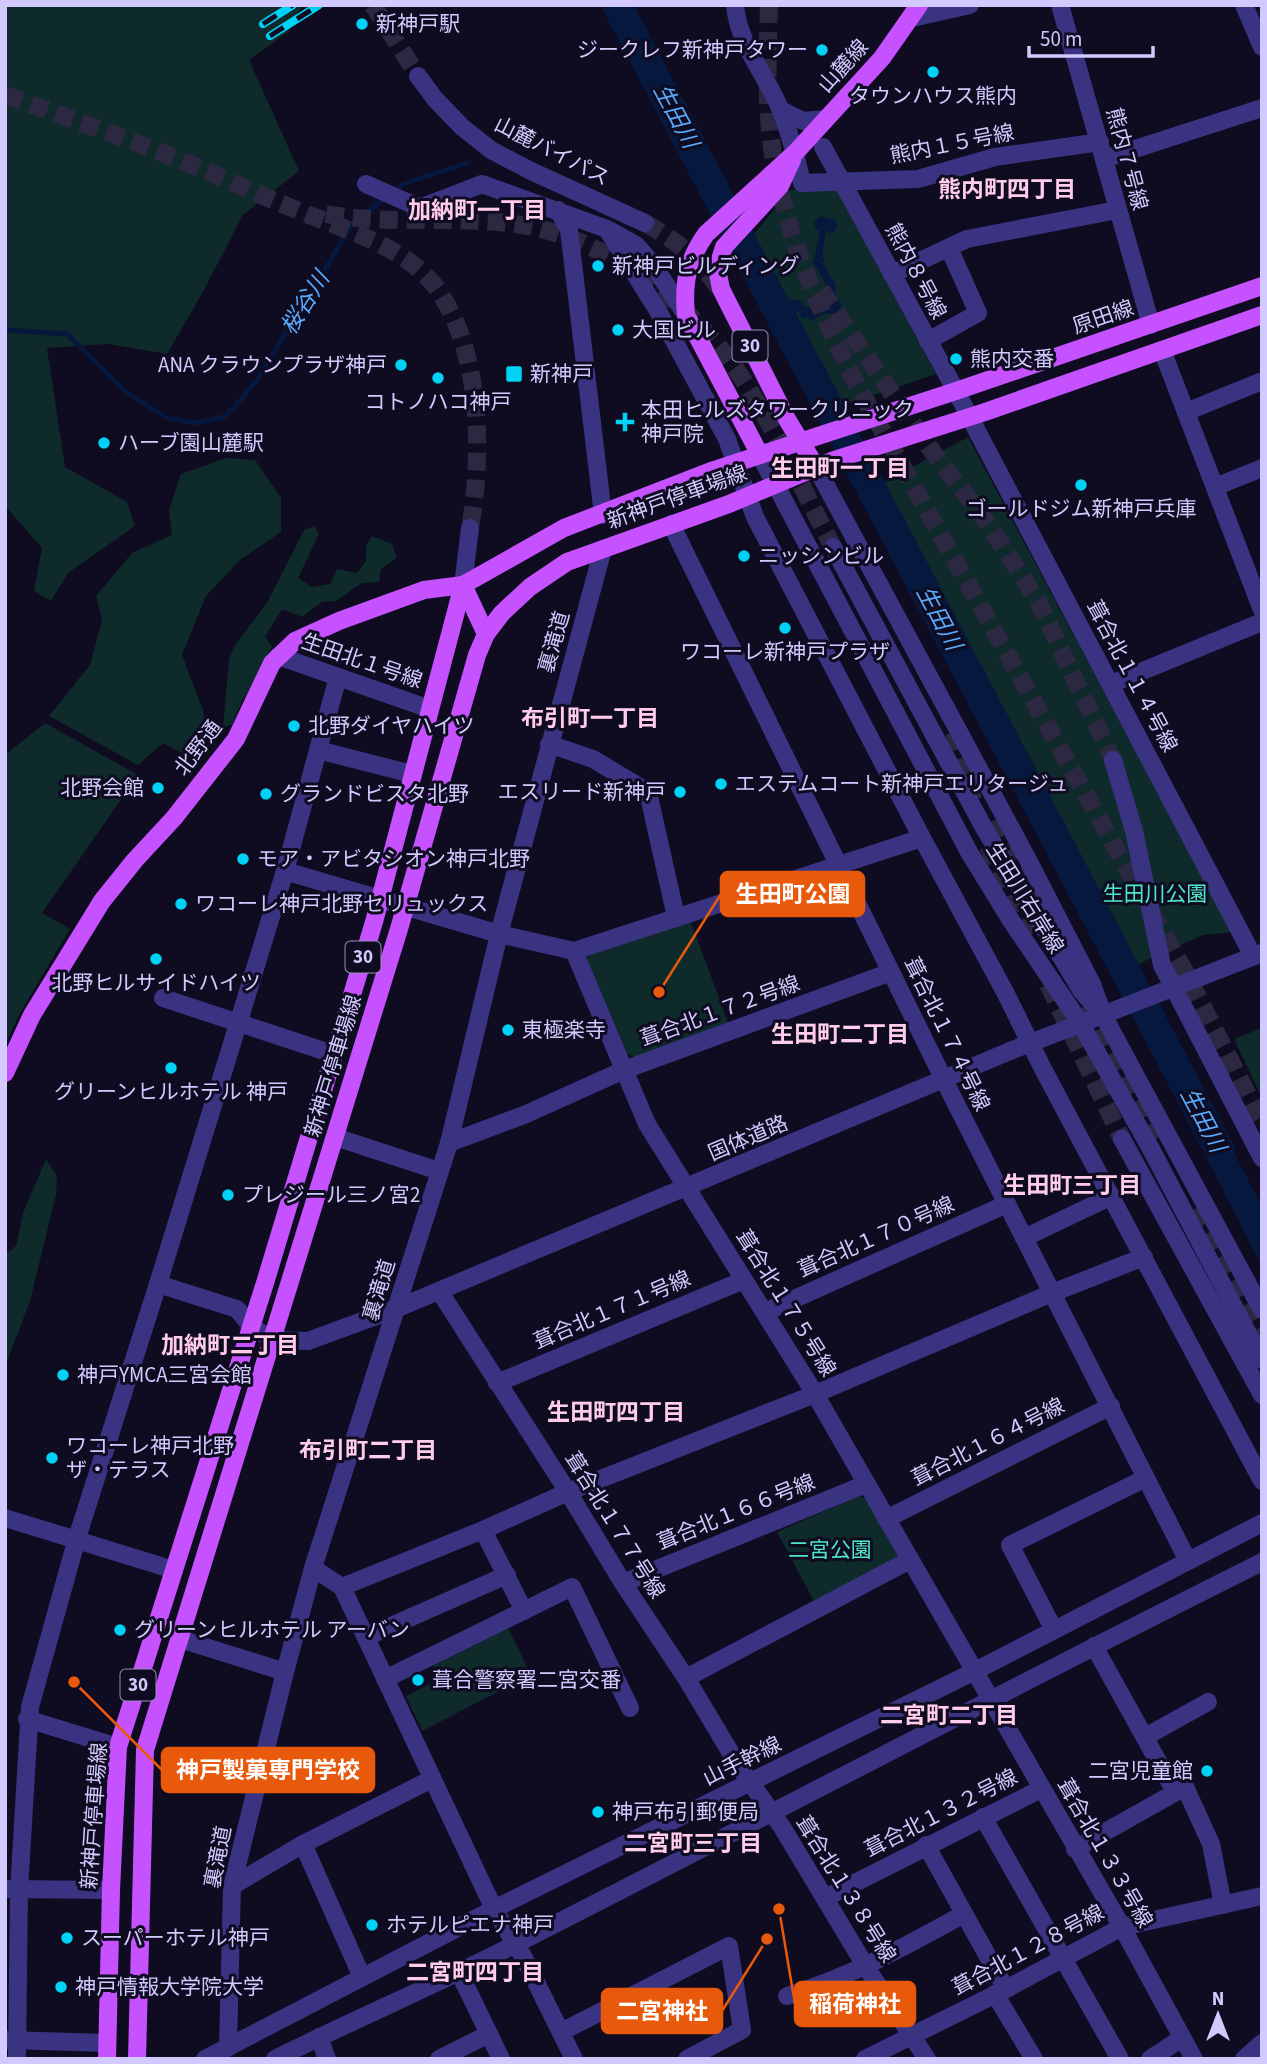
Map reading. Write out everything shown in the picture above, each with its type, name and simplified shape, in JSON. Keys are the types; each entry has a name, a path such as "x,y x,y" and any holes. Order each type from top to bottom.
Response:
{"main road":[{"name":"山麓線","path":"794,153 882,58 915,12"},
{"name":"新神戸停車場線","path":"107,2051 118,1747 251,1326 380,900 463,585 564,528 760,455 686,315 684,292 695,249 710,231 794,153"},
{"name":"30","path":"794,153 780,186 724,247 717,269 721,289 788,421 816,467"},
{"name":"原田線","path":"760,455 1262,286"},
{"path":"816,467 1262,315"},
{"name":"新神戸停車場線","path":"136,2059 145,1751 405,907 477,655 486,634 502,613 530,587 566,562 748,496 816,467"},
{"path":"463,585 486,634"},
{"name":"北野通","path":"5,1073 32,1015 102,901 174,818 236,739 272,663 278,656 295,641 339,621 424,590 463,585"}],"street":[{"path":"735,5 736,16 748,48 781,110 794,153"},
{"path":"915,12 970,5"},
{"name":"熊内７号線","path":"1060,5 1151,325"},
{"path":"1244,5 1262,47"},
{"name":"山麓バイパス","path":"418,76 435,99 462,127 491,150 645,223"},
{"path":"1104,159 1262,108"},
{"path":"781,110 803,121 826,119"},
{"name":"熊内１５号線","path":"794,153 802,183 843,183 918,179 996,157 1100,142"},
{"name":"熊内８号線","path":"823,147 969,417"},
{"path":"366,184 420,208 482,184 607,229 636,245 651,262 686,315"},
{"path":"558,210 569,230 603,515"},
{"path":"892,274 967,239 1117,210"},
{"path":"607,229 658,311 727,439 762,529 922,838 1006,993 1030,1044 1262,1481"},
{"path":"928,341 978,313 949,248"},
{"path":"1162,350 1262,610"},
{"path":"1186,412 1262,381"},
{"name":"葺合北１１４号線","path":"969,417 1258,955"},
{"name":"生田川右岸線","path":"760,455 969,852 1010,919 1081,1024 1151,1149 1262,1360"},
{"path":"816,467 1110,1013 1262,1310"},
{"path":"1215,487 1262,468"},
{"name":"葺合北１７４号線","path":"671,524 944,1080 1188,1561"},
{"path":"463,585 471,528"},
{"path":"833,547 984,828 1081,990 1110,1013"},
{"name":"裏滝道","path":"228,2048 232,1885 285,1672 313,1567 449,1143 499,934 603,548"},
{"path":"1111,684 1262,621"},
{"name":"生田北１号線","path":"278,656 430,709"},
{"path":"17,2059 11,2040 12,1889 27,1719 77,1538 159,1284 285,872 338,677"},
{"path":"549,744 593,759 648,792 676,917"},
{"path":"318,750 412,774"},
{"path":"1113,760 1134,831 1166,990 1262,1158"},
{"path":"285,872 499,934 575,951 922,838"},
{"name":"葺合北１７５号線","path":"575,951 647,1124 815,1394 975,1671"},
{"name":"国体道路","path":"272,1340 307,1341 440,1292 1030,1044 1258,955"},
{"name":"葺合北１７２号線","path":"449,1143 524,1115 624,1070 891,972"},
{"path":"163,998 333,1054"},
{"path":"335,1137 439,1171"},
{"path":"1122,1139 1262,1395"},
{"path":"1024,1238 1112,1196"},
{"name":"葺合北１７０号線","path":"765,1312 1007,1204"},
{"path":"342,1587 1144,1257"},
{"name":"葺合北１７１号線","path":"497,1383 744,1280"},
{"path":"159,1284 237,1309 251,1326 272,1340"},
{"name":"葺合北１７７号線","path":"440,1292 750,1782"},
{"name":"葺合北１６４号線","path":"887,1519 1111,1406"},
{"path":"1054,1630 1010,1545 1146,1478"},
{"name":"葺合北１６６号線","path":"623,1583 866,1484"},
{"path":"5,1518 174,1570"},
{"name":"山手幹線","path":"205,2059 494,1909 975,1671 1262,1523"},
{"path":"483,1530 524,1611"},
{"path":"686,1678 910,1560"},
{"path":"275,2059 515,1944 1262,1562"},
{"path":"313,1567 342,1587 494,1909 574,2059"},
{"path":"366,1637 507,1575"},
{"path":"385,1679 572,1587 631,1708"},
{"path":"180,1639 285,1672"},
{"path":"1094,1646 1170,1783 1185,1787"},
{"name":"葺合北１３３号線","path":"975,1671 1122,1927 1194,2059"},
{"path":"1145,1737 1208,1702"},
{"path":"27,1719 118,1747"},
{"path":"232,1885 303,1844 432,1779"},
{"name":"葺合北１３８号線","path":"750,1782 927,2059"},
{"path":"1075,1849 1185,1787"},
{"path":"1185,1787 1211,1844 1223,1905"},
{"name":"葺合北１３２号線","path":"825,1898 1041,1789"},
{"path":"983,1817 1120,2059"},
{"path":"303,1844 362,1977"},
{"path":"926,1845 964,1914 1034,2059"},
{"path":"12,1889 111,1890"},
{"name":"葺合北１２８号線","path":"864,2059 1000,1992 1122,1927 1262,1896"},
{"path":"788,1996 819,1987 866,1967 964,1914"},
{"path":"561,2032 729,1946 742,2030 687,2059"},
{"path":"459,1972 501,2059"},
{"path":"439,2059 489,2034"},
{"path":"319,2037 327,2059"},
{"path":"1150,2059 1182,2038"},
{"path":"11,2040 107,2051"},
{"path":"1244,2059 1262,2043"}],"green space":[{"path":"5,5 303,5 288,32 249,60 299,171 243,215 167,354 108,344 47,348 65,467 127,502 135,526 68,573 51,601 34,591 42,548 5,506"},
{"path":"790,190 837,190 936,374 841,406 750,239"},
{"name":"生田川公園","path":"968,437 1232,932 1203,935 1136,965 882,483"},
{"path":"226,458 255,460 281,498 281,532 240,560 206,596 182,655 203,710 206,742 182,753 163,743 138,765 49,716 90,665 102,620 96,596 132,553 172,535 169,510 181,474"},
{"path":"314,526 319,534 298,578 312,587 330,584 337,569 357,573 366,561 366,546 372,536 392,544 397,558 381,569 379,582 362,583 336,601 322,602 302,617 282,609 265,637 272,646 256,686 243,699 232,725 223,727 229,659 236,644 268,601 304,530"},
{"path":"45,723 138,775 42,913 70,929 20,1013 5,1045 5,755"},
{"path":"690,920 729,1025 637,1059 627,1053 587,959 590,952"},
{"path":"1262,1028 1262,1098 1234,1039"},
{"path":"46,1159 57,1176 56,1195 30,1301 5,1367 5,1255 16,1246 23,1213"},
{"name":"二宮公園","path":"859,1496 871,1502 899,1556 815,1603 777,1532"},
{"path":"506,1624 531,1675 422,1731 406,1696 440,1679 431,1660"}],"water":[{"path":"820,216 835,220 837,227 833,233 826,232 822,257 825,258 823,264 836,285 836,298 842,306 836,314 825,313 810,321 807,317 803,319 798,311 795,312 789,299 802,301 804,307 813,307 815,310 826,300 825,282 813,264 820,231 816,230 814,222"},
{"path":"1212,1111 1262,1206 1262,1267 1187,1119"}],"waterway":[{"name":"生田川","path":"617,5 1220,1151"},
{"name":"桜谷川","path":"5,330 67,334 125,391 167,418 195,423 224,417 259,377 354,222 403,184 467,163"}],"tunnel":[{"path":"373,5 418,76"},
{"path":"769,5 768,94 774,160 793,235 822,313 858,387 1185,972 1262,1122"},
{"path":"5,95 160,152 349,230 388,248 421,271 435,286 451,311 470,371 477,436 477,468 470,528"},
{"path":"326,214 527,226 559,234 622,263 678,305 726,356 769,423 833,547"},
{"path":"645,223 689,254 724,295"},
{"path":"821,290 929,447 986,521 1038,601 1113,760"},
{"path":"954,732 973,800"},
{"path":"997,819 1039,908"},
{"path":"988,846 1027,936"},
{"path":"1048,984 1122,1139"},
{"path":"1087,1005 1159,1137"},
{"path":"1197,1208 1262,1336"}],"railway":[{"path":"263,24 293,5"},
{"path":"270,36 319,5"}],"place":[{"name":"新神戸駅","path":"362,24"},
{"name":"ジークレフ新神戸タワー","path":"822,50"},
{"name":"タウンハウス熊内","path":"933,72"},
{"name":"新神戸ビルディング","path":"598,266"},
{"name":"大国ビル","path":"618,330"},
{"name":"熊内交番","path":"956,359"},
{"name":"ANA クラウンプラザ神戸","path":"401,365"},
{"name":"新神戸","path":"514,374"},
{"name":"コトノハコ神戸","path":"438,378"},
{"name":"本田ヒルズタワークリニック 神戸院","path":"625,422"},
{"name":"ハーブ園山麓駅","path":"104,443"},
{"name":"ゴールドジム新神戸兵庫","path":"1081,485"},
{"name":"ニッシンビル","path":"744,556"},
{"name":"ワコーレ新神戸プラザ","path":"785,628"},
{"name":"北野ダイヤハイツ","path":"294,726"},
{"name":"エステムコート新神戸エリタージュ","path":"721,784"},
{"name":"北野会館","path":"158,788"},
{"name":"エスリード新神戸","path":"680,792"},
{"name":"グランドビスタ北野","path":"266,794"},
{"name":"モア・アビタシオン神戸北野","path":"243,859"},
{"name":"ワコーレ神戸北野セリュックス","path":"181,904"},
{"name":"北野ヒルサイドハイツ","path":"156,959"},
{"name":"生田町公園","path":"659,992"},
{"name":"東極楽寺","path":"508,1030"},
{"name":"グリーンヒルホテル 神戸","path":"171,1068"},
{"name":"プレジール三ノ宮2","path":"228,1195"},
{"name":"神戸YMCA三宮会館","path":"63,1375"},
{"name":"ワコーレ神戸北野 ザ・テラス","path":"52,1458"},
{"name":"グリーンヒルホテル アーバン","path":"120,1630"},
{"name":"葺合警察署二宮交番","path":"418,1680"},
{"name":"神戸製菓専門学校","path":"74,1682"},
{"name":"二宮児童館","path":"1207,1771"},
{"name":"神戸布引郵便局","path":"598,1812"},
{"name":"稲荷神社","path":"779,1909"},
{"name":"ホテルピエナ神戸","path":"372,1925"},
{"name":"スーパーホテル神戸","path":"67,1938"},
{"name":"二宮神社","path":"767,1939"},
{"name":"神戸情報大学院大学","path":"61,1987"}],"district":[{"name":"熊内町四丁目","path":"1007,189"},
{"name":"加納町一丁目","path":"477,210"},
{"name":"生田町一丁目","path":"840,468"},
{"name":"布引町一丁目","path":"590,718"},
{"name":"生田町二丁目","path":"840,1034"},
{"name":"生田町三丁目","path":"1072,1185"},
{"name":"加納町二丁目","path":"230,1345"},
{"name":"生田町四丁目","path":"616,1412"},
{"name":"布引町二丁目","path":"368,1450"},
{"name":"二宮町二丁目","path":"949,1715"},
{"name":"二宮町三丁目","path":"693,1843"},
{"name":"二宮町四丁目","path":"475,1972"}]}
